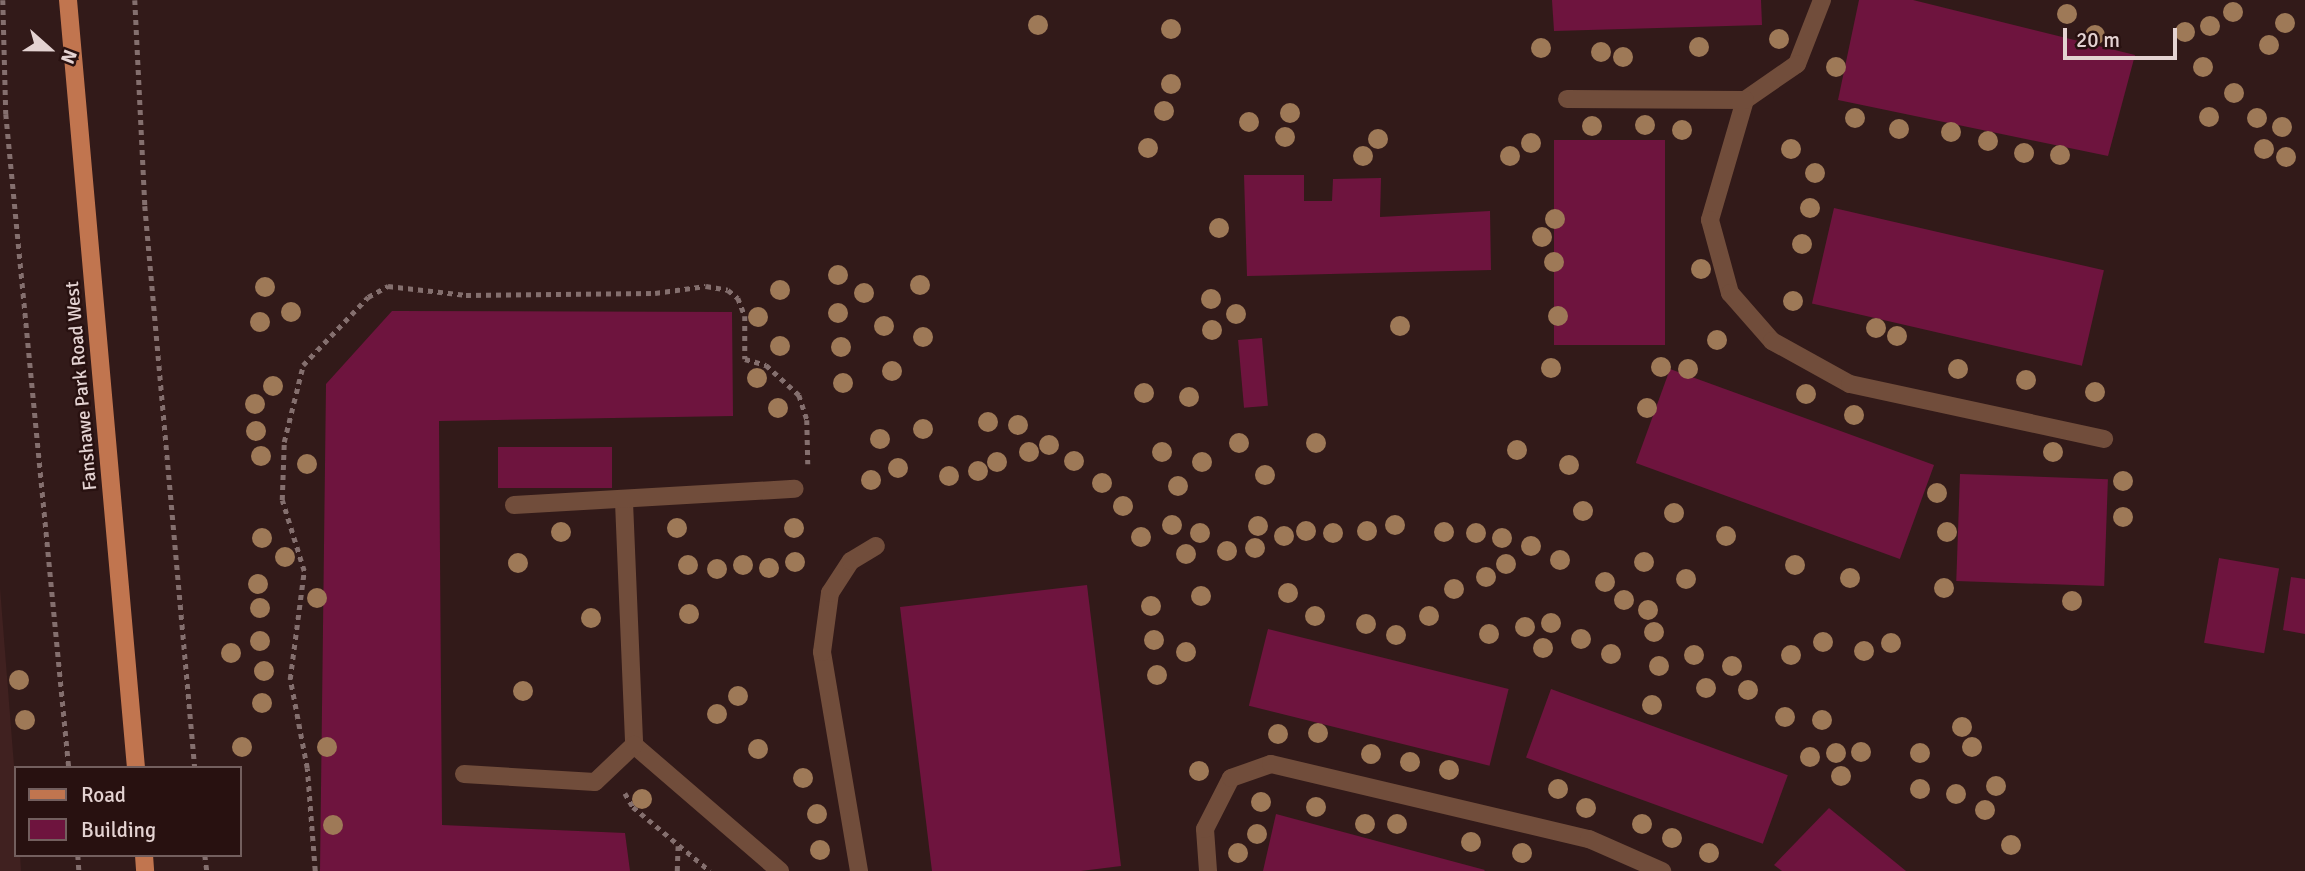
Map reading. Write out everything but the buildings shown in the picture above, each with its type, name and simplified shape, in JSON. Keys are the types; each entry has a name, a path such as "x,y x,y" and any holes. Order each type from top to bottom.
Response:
{"main road":[{"name":"Fanshawe Park Road West","path":"68,0 136,766"}],"lane":[{"path":"1567,99 1745,100 1797,64 1822,0"},
{"path":"1745,100 1710,220 1730,293 1772,341 1850,384 2104,439"},
{"path":"514,505 624,502 795,489"},
{"path":"624,502 634,745 780,871"},
{"path":"859,871 822,652 830,593 851,561 876,546"},
{"path":"464,774 595,782 634,745"},
{"path":"1208,871 1205,830 1231,778 1271,764 1589,839 1662,871"}],"path":[{"path":"3,0 6,114 69,766"},
{"path":"135,0 144,193 195,766"},
{"path":"315,871 307,768 290,679 304,571 282,499 284,442 303,365 368,297 388,286 479,295 655,293 706,286 728,290 738,298 745,316 745,359 766,365 799,395 807,420 808,490 795,489"},
{"path":"625,792 633,807 710,871"},
{"path":"677,871 678,845"}],"shaded area":[{"path":"0,588 14,766 14,857 20,857 21,871 0,871"}]}
